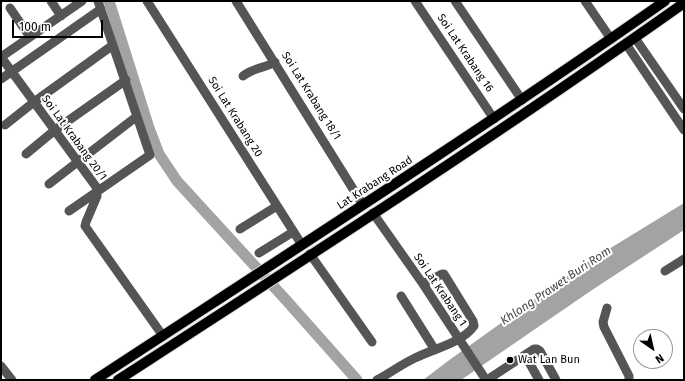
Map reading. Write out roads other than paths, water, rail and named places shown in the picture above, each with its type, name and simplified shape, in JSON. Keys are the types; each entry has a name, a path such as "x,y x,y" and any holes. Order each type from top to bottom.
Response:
{"main road":[{"name":"Lat Krabang Road","path":"95,380 494,119 665,1"},
{"path":"118,380 373,213 631,41 684,3"}],"street":[{"path":"51,1 60,16"},
{"path":"1,57 82,1"},
{"name":"Soi Lat Krabang 20","path":"147,1 302,246"},
{"name":"Soi Lat Krabang 18/1","path":"236,1 363,205"},
{"name":"Soi Lat Krabang 16","path":"415,1 494,119"},
{"path":"455,1 522,100"},
{"path":"585,1 611,39"},
{"path":"1,79 100,5 126,80 136,117 150,154 69,211"},
{"path":"10,8 30,37"},
{"path":"631,41 684,109"},
{"path":"631,41 684,130"},
{"path":"5,125 34,102 113,45"},
{"name":"Soi Lat Krabang 20/1","path":"1,57 95,185 98,191 97,196 85,226 163,336"},
{"path":"243,76 252,70 275,62"},
{"path":"26,154 55,130 126,80"},
{"path":"49,184 136,117"},
{"path":"240,229 277,206"},
{"name":"Soi Lat Krabang 1","path":"373,213 423,284 485,379 534,349 539,350 556,380"},
{"path":"259,254 293,232"},
{"path":"310,254 372,342"},
{"path":"665,270 684,259"},
{"path":"377,380 415,358 460,341 473,328 474,324 444,274 423,284"},
{"path":"401,296 435,350"},
{"path":"607,308 603,322 604,327 629,376 629,380"},
{"path":"525,355 539,380"},
{"path":"2,369 12,380"}],"water":[{"name":"Khlong Prawet Buri Rom","path":"684,203 684,230 592,290 461,380 423,380 578,268"}],"waterway":[{"path":"109,1 149,128 159,154 177,181 357,380"}],"place":[{"name":"Wat Lan Bun","path":"510,360"}]}
